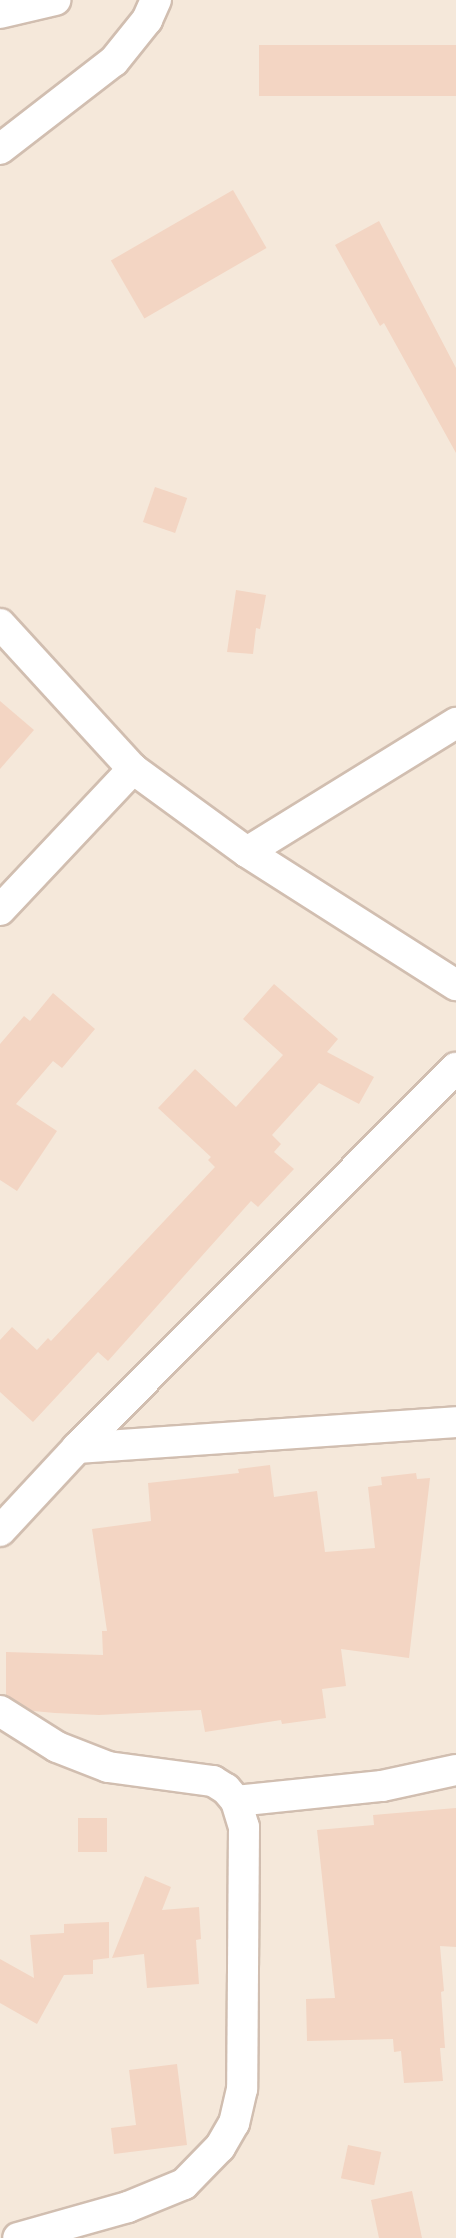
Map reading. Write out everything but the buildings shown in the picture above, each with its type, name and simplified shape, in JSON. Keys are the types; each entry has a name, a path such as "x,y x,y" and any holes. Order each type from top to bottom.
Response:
{"street":[{"path":"0,12 55,0"},
{"path":"0,149 114,61 147,20 156,0"},
{"path":"0,624 133,770 247,852 456,985"},
{"path":"247,852 456,723"},
{"path":"0,909 133,770"},
{"path":"0,1531 76,1448 456,1068"},
{"path":"76,1448 456,1422"},
{"path":"0,1711 57,1747 108,1767 213,1781 226,1789 236,1801 244,1827 242,2090 234,2123 220,2147 184,2184 128,2207 18,2238"},
{"path":"236,1801 382,1786 456,1770"}],"shaded area":[{"path":"0,0 456,0 456,2238 0,2238"}]}
